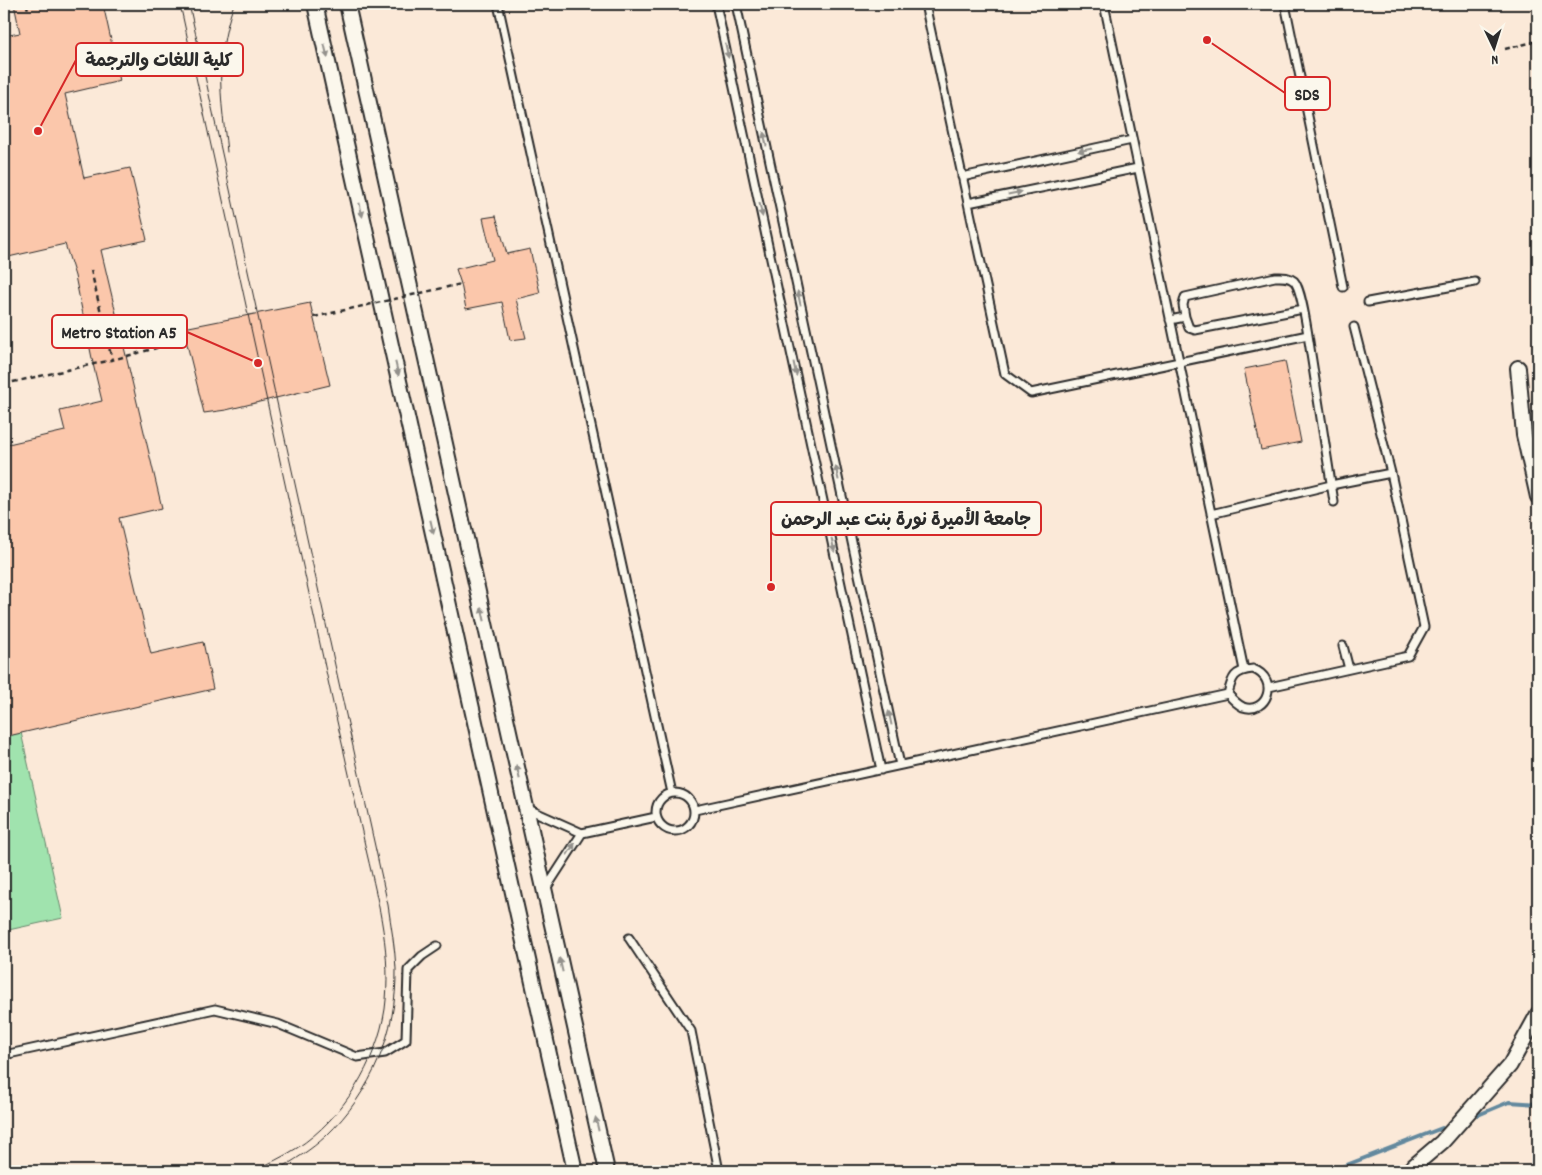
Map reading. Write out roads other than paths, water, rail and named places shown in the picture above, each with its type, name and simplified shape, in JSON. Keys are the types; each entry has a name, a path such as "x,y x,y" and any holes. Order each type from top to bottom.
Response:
{"street":[{"path":"315,4 575,1171"},
{"path":"347,4 607,1171"},
{"path":"1518,368 1524,435 1538,492"},
{"path":"1408,1171 1442,1142 1510,1065 1538,1014"}],"lane":[{"path":"498,4 672,793"},
{"path":"716,4 881,770"},
{"path":"736,4 900,765"},
{"path":"925,4 1005,374 1030,394 1308,335"},
{"path":"1104,4 1244,670"},
{"path":"1285,4 1343,287"},
{"path":"962,177 1132,140"},
{"path":"968,203 1138,168"},
{"path":"1303,309 1196,330 1190,328 1183,306 1185,297 1275,277 1286,277 1294,281 1298,288 1303,309 1308,335 1334,502"},
{"path":"1368,302 1475,282"},
{"path":"1170,320 1185,317"},
{"path":"1269,687 1408,656 1424,627 1391,474 1354,327"},
{"path":"1211,514 1331,485 1391,474"},
{"path":"1343,646 1349,669"},
{"path":"1253,669 1259,671 1269,687 1266,699 1262,704 1250,708 1238,704 1228,694 1231,681 1235,675 1244,670 1253,669"},
{"path":"695,810 1228,694"},
{"path":"672,793 678,793 690,798 695,810 692,822 682,830 676,831 664,827 656,817 657,804 666,795 672,793"},
{"path":"526,808 582,833 656,817"},
{"path":"544,890 582,833"},
{"path":"629,938 691,1031 719,1171"},
{"path":"4,1055 215,1009 278,1024 357,1057 385,1053 406,1040 408,970 422,956 437,946"}],"waterway":[{"path":"1478,1115 1509,1102 1538,1104"},
{"path":"1331,1171 1442,1128"}],"tram line":[{"path":"180,4 376,892 386,950 387,989 381,1029 366,1068 355,1087 343,1105 314,1136 292,1151 253,1171"},
{"path":"189,4 388,905 396,969 392,1015 379,1060 369,1080 342,1119 326,1136 308,1151 276,1171"},
{"path":"227,152 222,104 221,68 225,36 234,4"}],"place":[{"name":"SDS","path":"1207,40"},
{"name":"كلية اللغات والترجمة","path":"38,131"},
{"name":"Metro Station A5","path":"258,363"},
{"name":"جامعة الأميرة نورة بنت عبد الرحمن","path":"771,587"}]}
